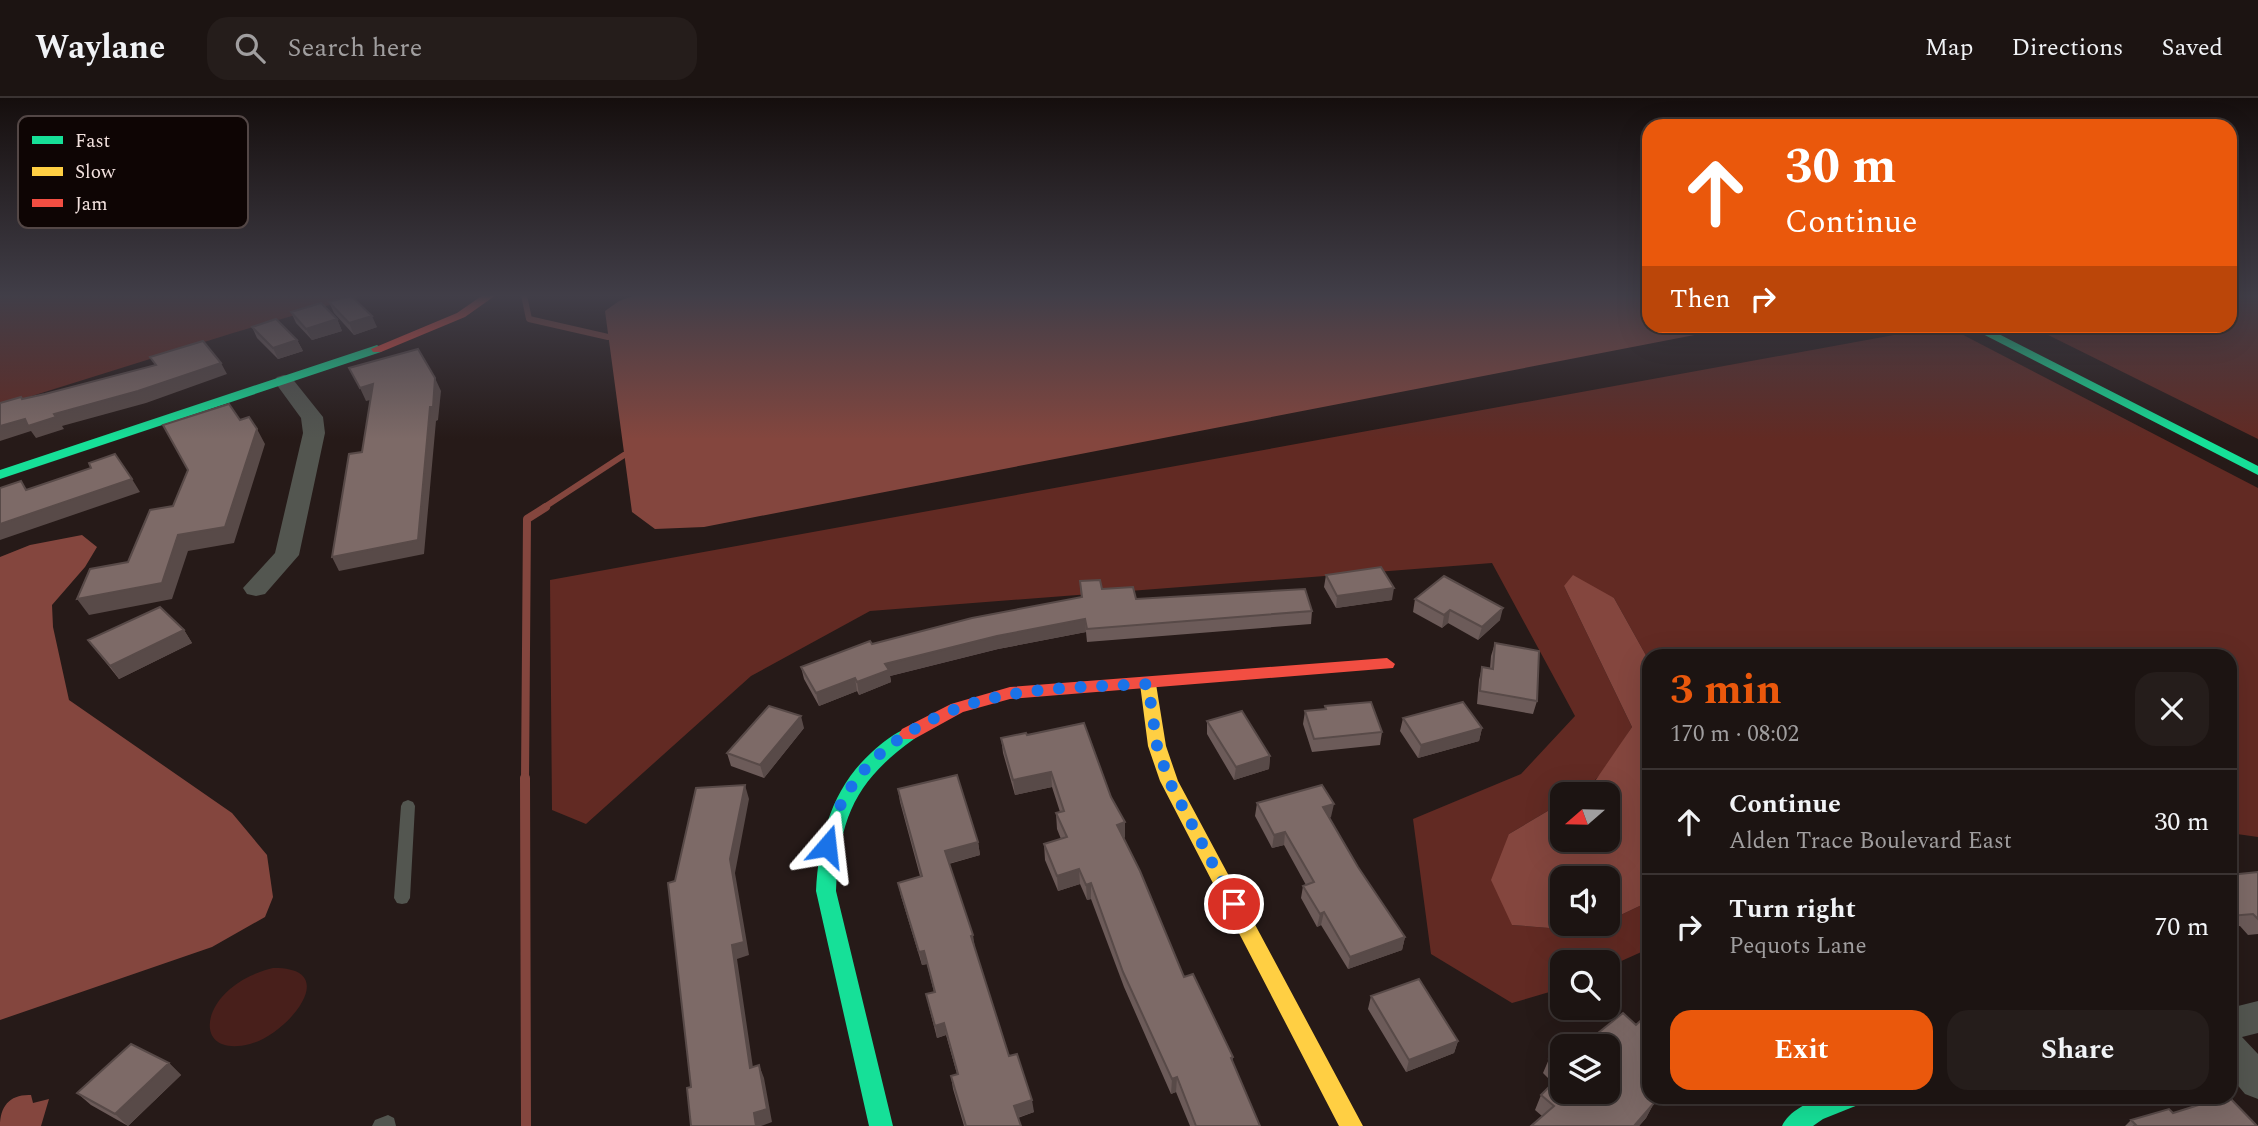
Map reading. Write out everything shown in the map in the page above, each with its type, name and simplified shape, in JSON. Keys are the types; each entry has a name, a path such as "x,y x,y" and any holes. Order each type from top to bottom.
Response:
{"street":[{"path":"0,475 393,343"},
{"path":"2008,343 2258,471"},
{"path":"256,588 287,555 314,433 312,417 284,381"},
{"path":"881,1126 826,891 824,865 830,828 859,774 872,760 913,727 939,714 993,697 1039,690 1148,684 1387,664"},
{"path":"1148,684 1157,746 1169,781 1351,1126"},
{"path":"2237,1022 2258,1017"},
{"path":"2237,1058 2258,1081"},
{"path":"1794,1126 1815,1111 1832,1104"}],"lane":[{"path":"402,898 408,806"}],"shaded area":[{"path":"0,343 201,343 0,406"},
{"path":"609,343 1653,343 704,527 655,529 632,512"},
{"path":"1850,343 1979,343 2258,488 2258,837 2237,834 2237,649 1642,649 1614,598 1564,586 1632,727 1595,780 1550,782 1550,810 1509,834 1512,925 1550,928 1550,936 1620,936 1620,915 1642,905 1642,952 1620,962 1620,950 1550,950 1550,992 1512,1003 1431,954 1413,819 1521,774 1575,716 1492,563 870,611 751,676 586,824 552,810 550,580"},
{"path":"2064,343 2258,343 2258,439"},
{"path":"82,535 97,547 85,567 52,605 53,627 69,700 232,813 267,855 273,897 265,917 212,947 0,1020 0,557 30,545"},
{"path":"1573,575 1614,598 1642,649 1642,905 1620,915 1620,866 1550,866 1550,928 1512,925 1491,880 1509,834 1550,810 1550,852 1620,852 1620,782 1594,782 1632,727 1564,586"},
{"path":"273,968 294,971 305,978 307,989 292,1016 265,1038 250,1044 234,1046 214,1039 210,1031 210,1021 220,999 245,979"},
{"path":"31,1095 33,1103 49,1099 41,1126 0,1126 4,1107 12,1099"}],"building":[{"path":"205,343 221,363 138,391 54,414 56,417 28,426 25,419 0,426 0,403 156,365 150,357"},
{"path":"268,343 288,343 273,348"},
{"path":"418,349 435,378 418,540 332,557 349,454 362,452 373,384 360,388 349,368"},
{"path":"229,404 240,420 249,417 257,429 225,527 178,535 162,583 77,599 90,569 128,562 150,510 173,506 188,470 163,425"},
{"path":"115,454 132,479 0,524 0,488 21,481 26,490 91,468 89,463"},
{"path":"1381,567 1394,588 1337,596 1326,575"},
{"path":"1444,576 1503,608 1482,627 1450,610 1444,615 1415,599"},
{"path":"1100,580 1102,589 1133,587 1136,599 1305,589 1312,611 1087,629 1085,619 997,636 885,664 889,670 857,682 855,678 816,693 801,667 870,641 872,644 972,618 1082,597 1080,581"},
{"path":"160,607 184,630 110,666 88,640"},
{"path":"1495,643 1539,651 1537,701 1480,691 1482,667 1493,669"},
{"path":"1371,702 1382,732 1314,739 1305,711 1326,709 1325,706"},
{"path":"1463,702 1482,728 1421,745 1403,718"},
{"path":"769,706 801,716 760,765 727,753"},
{"path":"1242,711 1270,756 1236,767 1207,721"},
{"path":"1084,723 1111,797 1125,822 1117,825 1140,871 1184,977 1193,974 1233,1057 1231,1058 1260,1126 1196,1126 1177,1077 1172,1079 1123,972 1091,883 1086,885 1079,869 1057,876 1044,844 1067,837 1056,813 1064,811 1051,772 1013,780 1001,738"},
{"path":"957,775 978,842 945,851 1009,1056 1017,1054 1032,1100 1014,1106 1021,1126 966,1126 951,1076 958,1074 944,1023 935,1026 926,994 935,992 924,951 919,952 898,883 922,876 898,789"},
{"path":"745,785 730,859 744,942 732,945 750,1068 759,1065 767,1109 754,1113 756,1126 691,1126 687,1088 691,1087 668,883 675,881 696,788"},
{"path":"1322,785 1334,804 1323,807 1358,867 1405,937 1350,957 1324,912 1320,914 1303,886 1314,882 1285,832 1274,835 1257,803"},
{"path":"2258,872 2258,919 2253,914 2237,915 2237,874"},
{"path":"1419,979 1458,1041 1409,1060 1371,996"},
{"path":"1623,1013 1636,1025 1642,1020 1642,1104 1653,1104 1634,1126 1531,1126 1554,1106 1552,1104 1620,1104 1620,1034 1597,1034 1614,1020 1620,1020"},
{"path":"131,1044 169,1063 115,1114 77,1093"},
{"path":"1550,1086 1550,1103 1541,1095"},
{"path":"2202,1104 2236,1104 2257,1126 2133,1126 2136,1125 2131,1120 2169,1109 2173,1113"}],"waterway":[{"path":"543,508 624,455"},
{"path":"525,779 527,519 546,507"},
{"path":"525,779 526,1126"}],"traffic: fast":[{"path":"2008,343 2258,471"},
{"path":"0,475 377,349"},
{"path":"881,1126 826,891 827,866 836,821 855,782 869,765 908,734"},
{"path":"1794,1126 1815,1111 1832,1104"}],"traffic: slow":[{"path":"1148,684 1157,746 1169,781 1351,1126"}],"traffic: jam":[{"path":"377,349 392,343"},
{"path":"908,734 957,708 1010,693 1387,664"}],"route":[{"path":"827,846 830,828 859,774 913,727 939,714 993,697 1039,690 1148,684 1157,746 1169,781 1234,904"}]}
